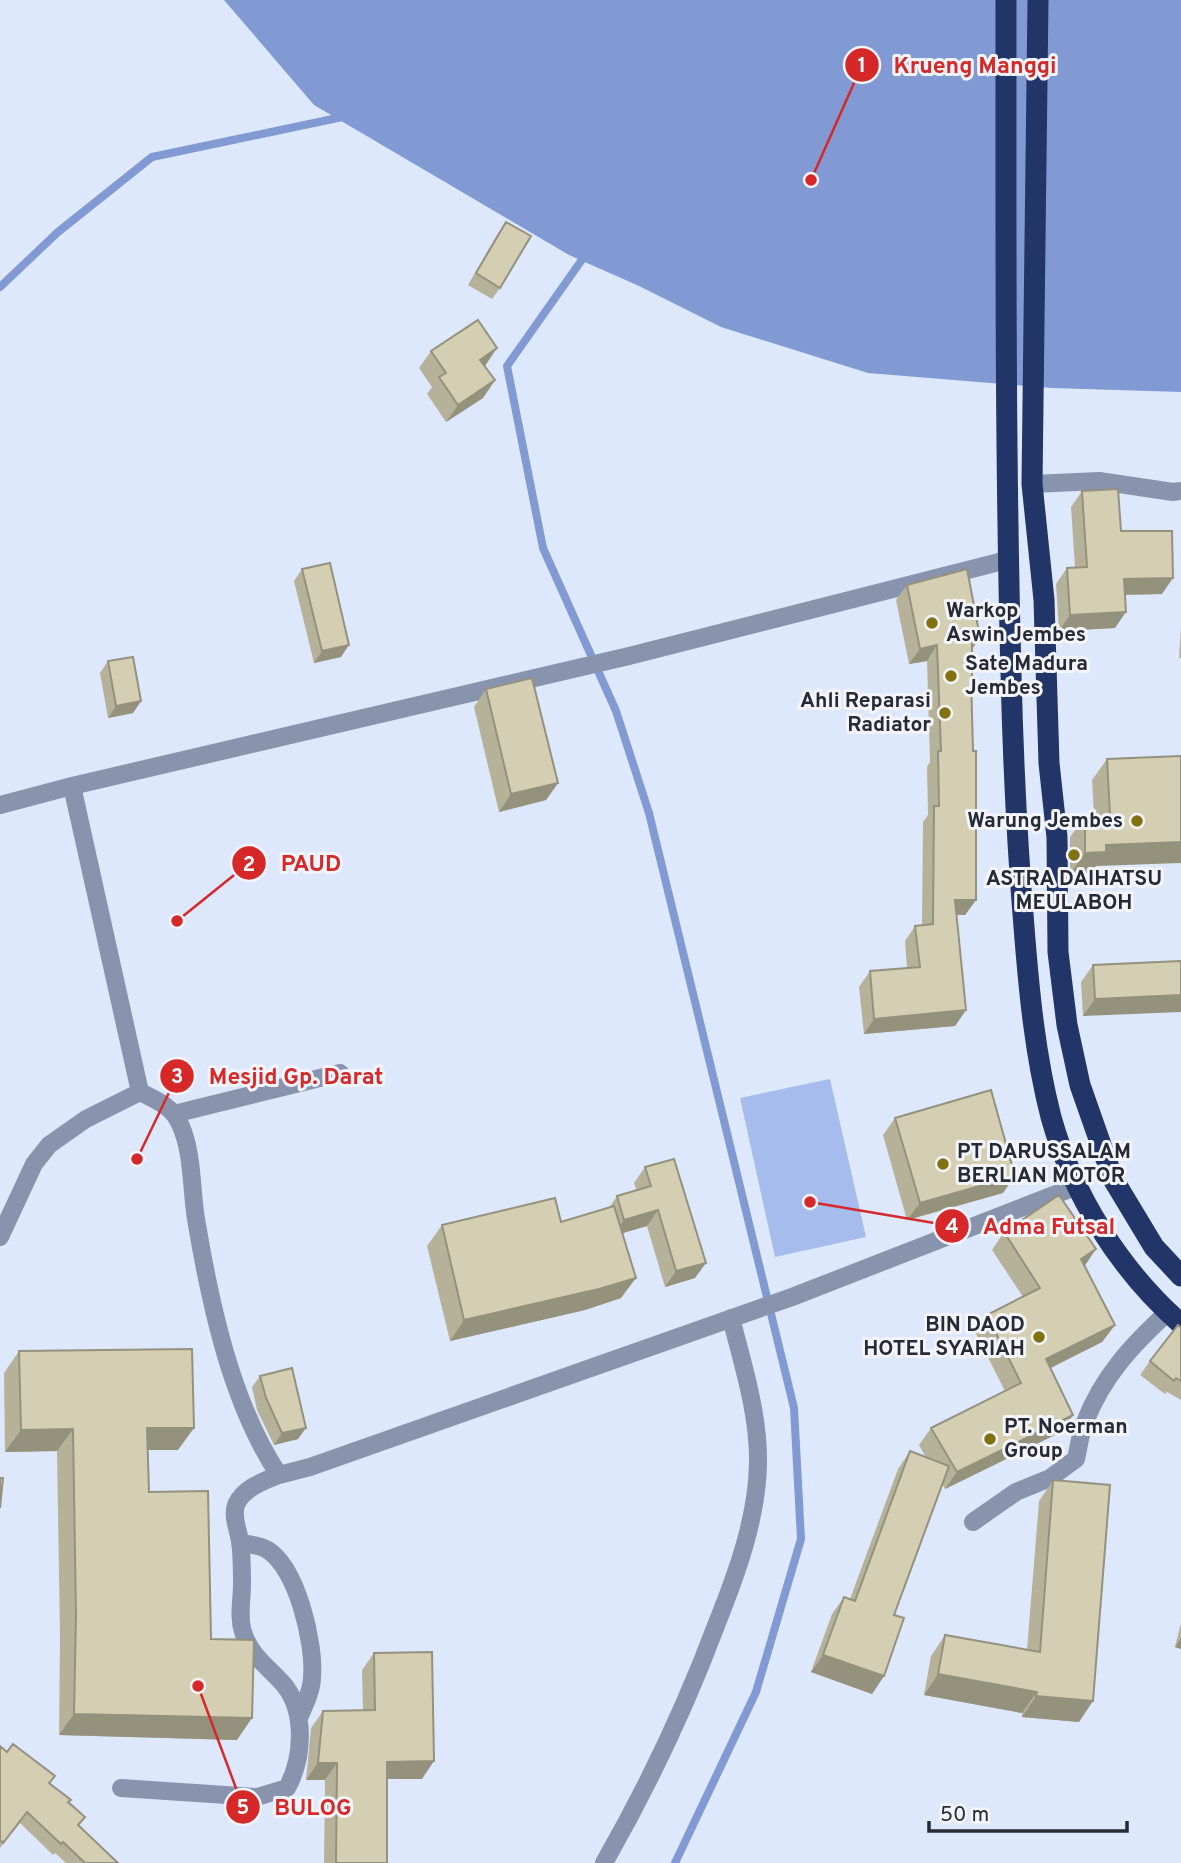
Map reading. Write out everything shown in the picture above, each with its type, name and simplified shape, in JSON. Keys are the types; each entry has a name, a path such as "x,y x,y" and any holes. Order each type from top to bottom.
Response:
{"highway":[{"path":"1006,0 1007,560 1014,800 1034,1033 1052,1118 1077,1186 1094,1219 1110,1241 1142,1284 1174,1318"},
{"path":"1038,0 1032,484 1044,600 1049,763 1057,837 1058,952 1067,1025 1080,1085 1113,1179 1154,1247 1181,1276"}],"street":[{"path":"1032,484 1099,481 1181,491"},
{"path":"0,806 72,786 629,656 1007,560"},
{"path":"72,786 139,1092"},
{"path":"174,1114 340,1073"},
{"path":"139,1092 165,1105 174,1114 186,1143 196,1216 213,1308 223,1344 262,1449 279,1475"},
{"path":"0,1237 34,1164 49,1145 86,1119 139,1092"},
{"path":"121,1788 257,1797 287,1788 295,1773 300,1740 299,1718 287,1689 251,1650 239,1617 242,1583 240,1543 234,1516 236,1505 244,1493 279,1475 310,1467 792,1297 1077,1186"},
{"path":"604,1863 673,1732 733,1583 751,1520 758,1464 739,1315"},
{"path":"973,1522 1016,1492 1049,1478 1076,1459 1084,1423 1110,1373 1137,1341 1174,1318"},
{"path":"240,1543 266,1549 275,1556 302,1605 312,1642 313,1679 299,1718"}],"shaded area":[{"path":"224,0 1181,0 1181,392 1052,388 868,373 721,327 569,255 314,105"},
{"path":"830,1079 866,1237 775,1257 740,1098"}],"building":[{"path":"506,222 531,236 500,288 476,273"},
{"path":"478,320 497,348 480,360 495,380 458,405 439,377 446,373 431,351"},
{"path":"1118,489 1121,531 1172,531 1173,578 1124,579 1126,612 1070,615 1067,568 1087,567 1082,491"},
{"path":"330,563 349,645 322,651 302,569"},
{"path":"967,569 980,637 972,639 971,677 973,751 976,751 976,900 955,900 966,1010 874,1019 870,971 920,967 915,926 933,924 934,806 939,806 938,751 941,751 937,645 920,649 907,585"},
{"path":"133,657 141,701 116,706 108,661"},
{"path":"532,678 558,783 511,794 486,689"},
{"name":"Warung Jembes","path":"1181,756 1181,842 1106,845 1106,852 1085,853 1085,816 1110,815 1107,759"},
{"path":"1181,961 1181,995 1095,999 1093,965"},
{"name":"PT DARUSSALAM BERLIAN MOTOR","path":"991,1090 1015,1176 920,1203 895,1118"},
{"path":"674,1159 706,1263 676,1271 658,1210 624,1220 617,1196 651,1186 645,1167"},
{"path":"1059,1195 1096,1249 1081,1259 1115,1325 1046,1359 1073,1415 957,1472 931,1428 1021,1383 987,1315 1040,1288 1004,1232"},
{"path":"555,1198 561,1222 614,1206 636,1278 464,1320 442,1225"},
{"path":"1178,1325 1181,1328 1181,1381 1176,1378 1174,1381 1150,1361"},
{"path":"192,1349 194,1428 147,1428 149,1492 208,1491 211,1639 254,1640 252,1718 74,1714 76,1616 73,1429 21,1430 19,1351"},
{"path":"292,1368 306,1428 282,1433 266,1398 260,1376"},
{"path":"910,1451 949,1466 894,1615 904,1618 884,1676 823,1655 844,1597 855,1601"},
{"path":"0,1478 3,1478 0,1508"},
{"path":"1053,1480 1110,1485 1093,1701 1036,1696 1037,1692 938,1674 945,1635 1040,1652"},
{"path":"432,1652 434,1761 387,1762 387,1863 336,1863 337,1763 318,1763 323,1711 375,1710 374,1653"},
{"path":"13,1744 55,1776 49,1783 71,1800 68,1802 85,1817 78,1825 118,1863 85,1863 27,1812 3,1843 0,1840 0,1746 7,1752"}],"waterway":[{"path":"0,287 58,232 152,157 347,116"},
{"path":"586,254 507,366 543,548 616,711 649,813 794,1408 801,1539 756,1692 675,1863"}],"place":[{"name":"Krueng Manggi","path":"811,180"},
{"name":"Warkop Aswin Jembes","path":"932,623"},
{"name":"Sate Madura Jembes","path":"951,676"},
{"name":"Ahli Reparasi Radiator","path":"945,713"},
{"name":"Warung Jembes","path":"1137,821"},
{"name":"ASTRA DAIHATSU MEULABOH","path":"1074,855"},
{"name":"PAUD","path":"177,921"},
{"name":"Mesjid Gp. Darat","path":"137,1159"},
{"name":"PT DARUSSALAM BERLIAN MOTOR","path":"943,1164"},
{"name":"Adma Futsal","path":"810,1202"},
{"name":"BIN DAOD HOTEL SYARIAH","path":"1039,1337"},
{"name":"PT. Noerman Group","path":"990,1439"},
{"name":"BULOG","path":"198,1686"}]}
